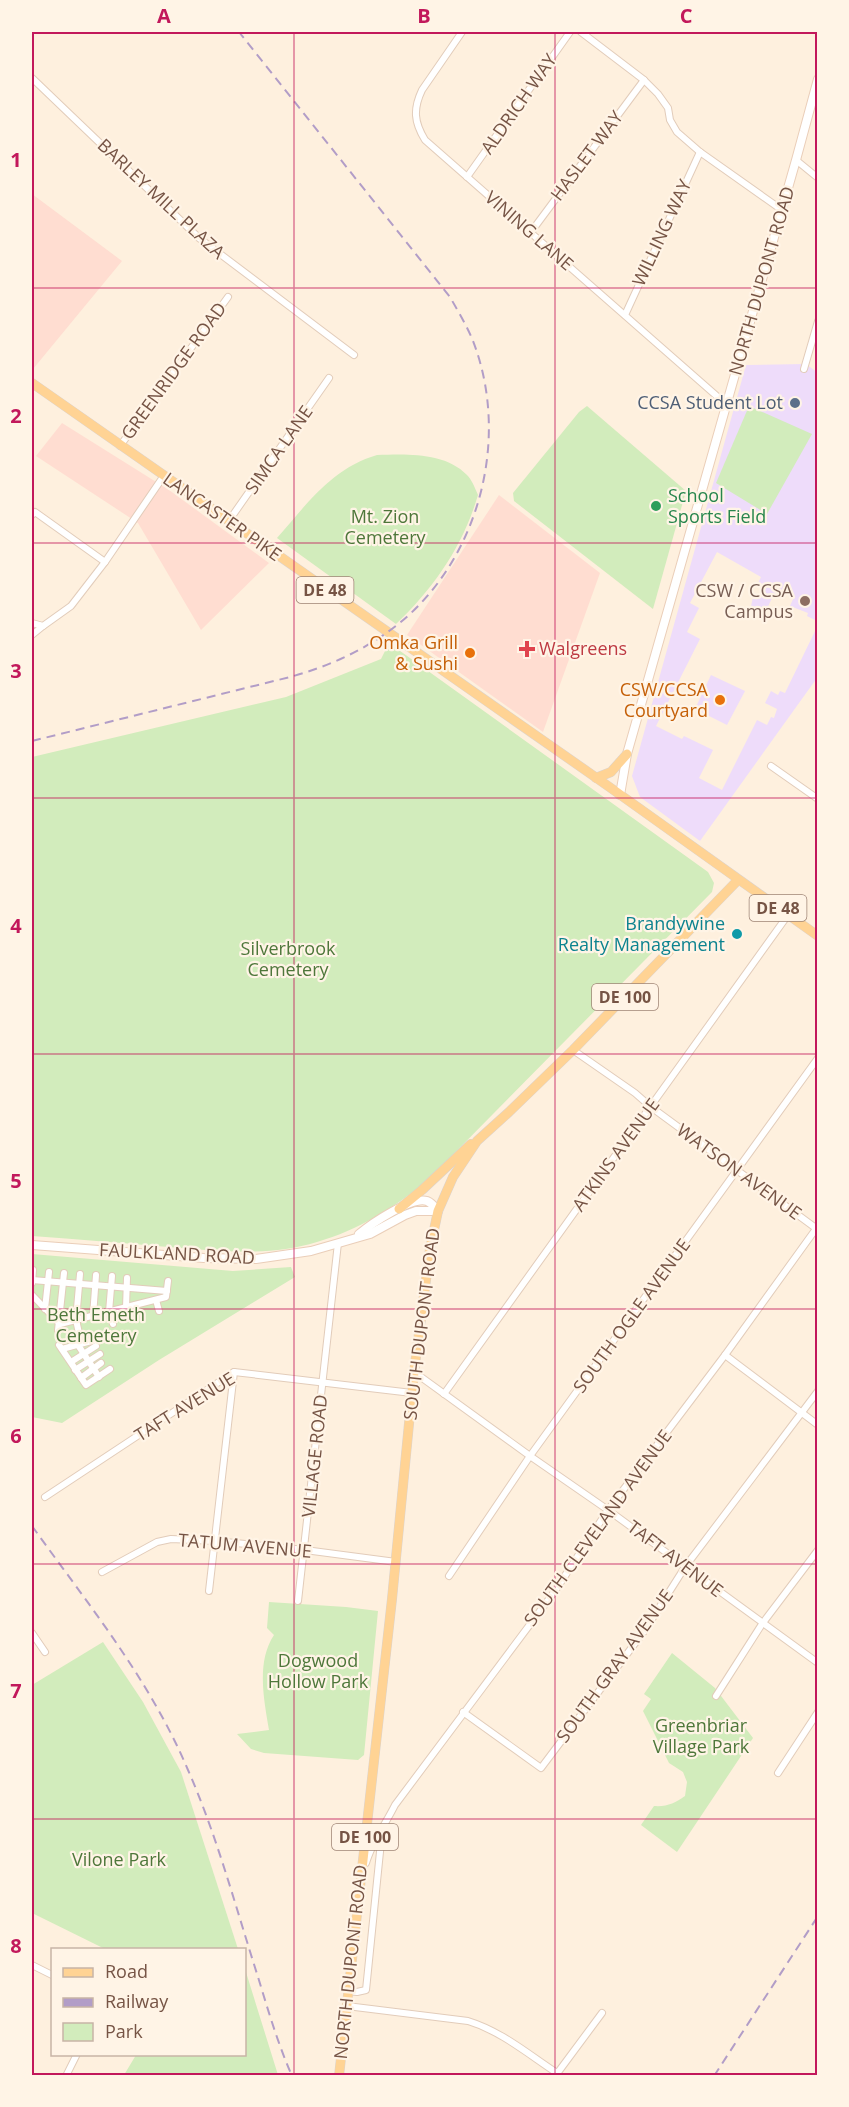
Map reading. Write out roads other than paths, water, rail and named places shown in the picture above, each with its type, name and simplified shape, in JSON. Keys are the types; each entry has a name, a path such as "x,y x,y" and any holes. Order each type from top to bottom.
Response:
{"main road":[{"name":"NORTH DUPONT ROAD","path":"620,795 627,754 818,79"},
{"name":"LANCASTER PIKE","path":"32,383 163,477 620,795"},
{"path":"596,778 611,772 627,754"},
{"name":"DE 48","path":"620,795 818,936"},
{"name":"SOUTH DUPONT ROAD","path":"392,1599 414,1372 430,1249 438,1211 453,1177 477,1141 573,1050 738,880"},
{"path":"399,1209 473,1142 477,1141"},
{"name":"FAULKLAND ROAD","path":"357,1236 369,1226 407,1204 426,1200 438,1211"},
{"name":"FAULKLAND ROAD","path":"32,1245 246,1260 285,1256 338,1243 370,1234 416,1211 438,1211"},
{"name":"NORTH DUPONT ROAD","path":"339,2076 392,1599"}],"street":[{"name":"VINING LANE","path":"462,32 422,90 415,109 415,119 425,140 727,405"},
{"name":"ALDRICH WAY","path":"467,177 570,32"},
{"path":"581,32 644,80 668,108 670,120 677,132 700,152 782,210"},
{"name":"BARLEY MILL PLAZA","path":"32,78 199,238 354,355"},
{"name":"HASLET WAY","path":"531,232 644,80"},
{"name":"WILLING WAY","path":"625,315 700,152"},
{"path":"796,160 818,178"},
{"name":"GREENRIDGE ROAD","path":"120,446 228,297"},
{"path":"804,369 818,321"},
{"name":"SIMCA LANE","path":"228,522 329,378"},
{"path":"32,635 71,606 105,562 163,477"},
{"path":"32,515 35,512 105,562"},
{"path":"32,623 43,626"},
{"path":"771,766 818,799"},
{"name":"ATKINS AVENUE","path":"444,1394 788,915"},
{"name":"WATSON AVENUE","path":"573,1050 635,1093 817,1228"},
{"name":"SOUTH OGLE AVENUE","path":"449,1576 530,1456 818,1058"},
{"name":"SOUTH CLEVELAND AVENUE","path":"361,1878 371,1847 382,1832 395,1805 555,1591 608,1509 725,1355 817,1228"},
{"name":"VILLAGE ROAD","path":"298,1601 338,1243"},
{"path":"33,1270 32,1282 167,1291"},
{"path":"45,1309 49,1272"},
{"path":"59,1327 64,1273"},
{"path":"79,1333 76,1320 80,1274"},
{"path":"93,1316 96,1275"},
{"path":"112,1276 109,1312 112,1324"},
{"path":"126,1308 128,1278"},
{"path":"59,1327 76,1320 166,1297 168,1281"},
{"path":"142,1304 143,1289"},
{"path":"32,1295 59,1327"},
{"path":"156,1300 159,1311"},
{"path":"71,1362 95,1343 61,1347 86,1385 110,1369"},
{"path":"78,1345 99,1377"},
{"path":"75,1370 100,1354"},
{"path":"725,1355 818,1425"},
{"path":"81,1378 101,1363"},
{"path":"209,1590 234,1372"},
{"name":"TAFT AVENUE","path":"45,1497 234,1372 412,1393"},
{"name":"TAFT AVENUE","path":"414,1372 608,1509 685,1568 818,1663"},
{"name":"SOUTH GRAY AVENUE","path":"463,1712 541,1768 645,1630 685,1568 818,1390"},
{"name":"TATUM AVENUE","path":"102,1572 163,1540 215,1541 396,1562"},
{"path":"716,1696 762,1624 818,1550"},
{"path":"32,1633 45,1652"},
{"path":"778,1773 818,1712"},
{"name":"SOUTH CLEVELAND AVENUE","path":"348,1991 366,1990 382,1832"},
{"path":"32,1965 51,1974"},
{"path":"346,2006 468,2021 484,2026 556,2074 602,2013"},
{"path":"66,2076 76,2056"}],"railway":[{"path":"32,741 290,677 354,653 397,625 435,587 455,556 471,523 482,487 488,451 488,413 484,377 473,341 462,319 450,297 239,32"},
{"path":"32,1526 117,1643 173,1737 208,1820 282,2052 292,2076"},
{"path":"714,2076 818,1916"}],"place":[{"name":"CCSA Student Lot","path":"795,403"},
{"name":"School Sports Field","path":"656,506"},
{"name":"CSW / CCSA Campus","path":"805,601"},
{"name":"Walgreens","path":"527,649"},
{"name":"Omka Grill & Sushi","path":"470,653"},
{"name":"CSW/CCSA Courtyard","path":"720,700"},
{"name":"Brandywine Realty Management","path":"737,934"}],"park label":[{"name":"Mt. Zion Cemetery","path":"385,527"},
{"name":"Silverbrook Cemetery","path":"288,959"},
{"name":"Beth Emeth Cemetery","path":"96,1325"},
{"name":"Dogwood Hollow Park","path":"318,1671"},
{"name":"Greenbriar Village Park","path":"701,1736"},
{"name":"Vilone Park","path":"119,1860"}]}
